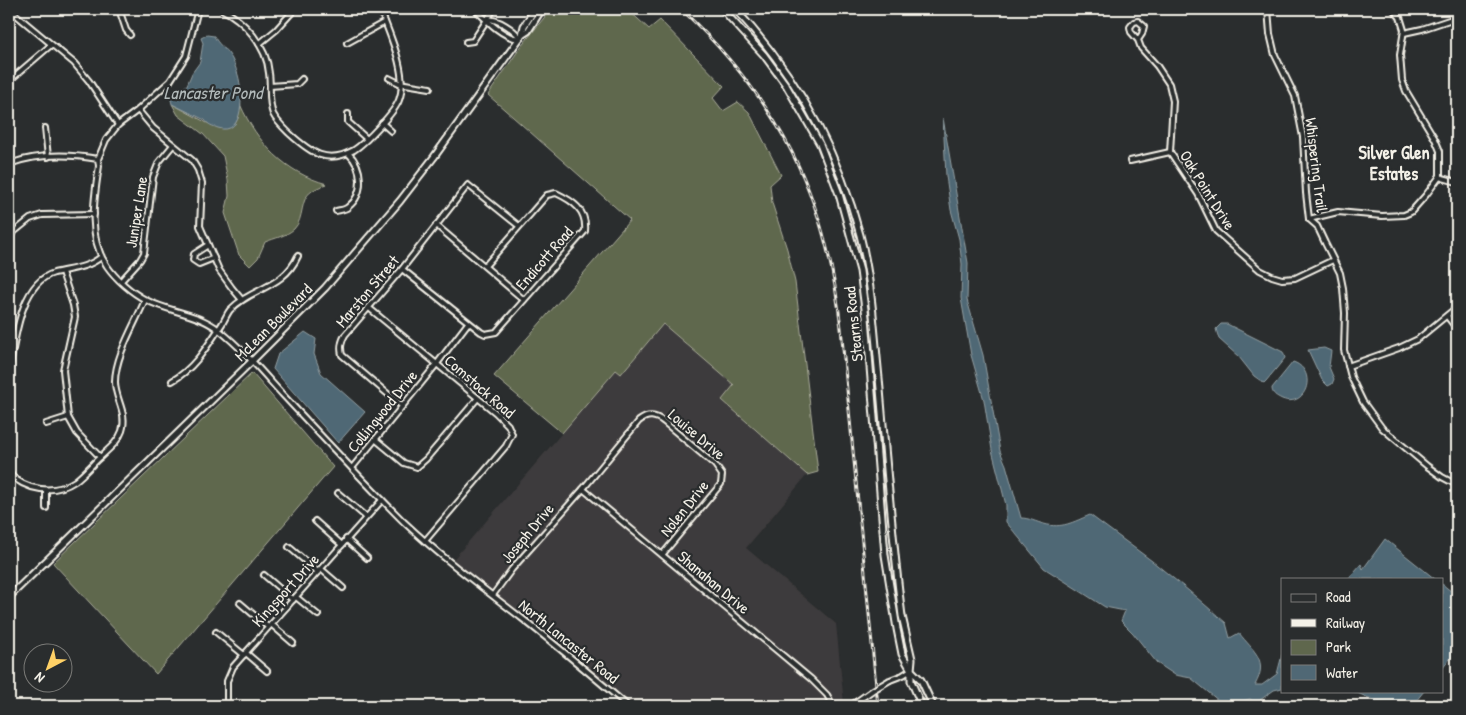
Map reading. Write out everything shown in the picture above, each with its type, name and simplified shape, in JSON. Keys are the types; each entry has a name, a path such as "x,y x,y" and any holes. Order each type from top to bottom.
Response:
{"main road":[{"name":"McLean Boulevard","path":"521,37 524,26 535,9"},
{"name":"McLean Boulevard","path":"9,597 325,288 400,201 521,37 528,31 542,9"},
{"name":"Stearns Road","path":"722,9 764,55 786,85 820,144 839,194 860,271 872,385 886,555 896,629 902,654 911,670 921,680 933,706"},
{"name":"Stearns Road","path":"734,9 791,77 811,111 842,179 860,235 868,273 902,616 912,658 911,681 922,706"}],"street":[{"path":"9,9 74,63 86,77 118,125"},
{"path":"119,9 126,30 130,35"},
{"path":"9,371 26,300 37,283 52,274 89,264 101,257 94,232 98,159 106,140 118,125 170,81 186,56 198,9"},
{"path":"221,9 233,15 259,44 267,60 271,104 274,115 280,124 309,150 320,155 338,156 346,155 360,146 398,104 402,84 393,39 380,9"},
{"path":"259,44 276,30 295,9"},
{"path":"475,9 487,19 493,19 503,24 521,37"},
{"path":"466,42 473,41 494,9"},
{"name":"Whispering Trail","path":"1268,9 1270,34 1275,55 1295,96 1303,137 1309,218 1317,226 1340,273 1344,288 1344,350 1350,377 1363,402 1382,428 1423,463 1457,485"},
{"path":"1309,218 1338,212 1382,216 1404,215 1411,212 1439,177 1440,151 1435,139 1406,91 1402,80 1400,55 1404,33 1400,17 1393,9"},
{"path":"1404,33 1422,29 1457,16"},
{"path":"1138,21 1144,26 1144,30 1138,40 1130,29 1134,22 1138,21"},
{"path":"347,43 386,22"},
{"name":"Oak Point Drive","path":"1138,40 1141,48 1157,66 1169,84 1172,101 1170,152 1198,194 1216,231 1260,270 1282,279 1295,278 1333,260"},
{"path":"9,81 51,45"},
{"path":"389,78 402,84 430,88"},
{"path":"270,86 297,84 302,79"},
{"path":"138,110 153,128 192,160 198,170 202,183 200,226 227,282 242,300"},
{"path":"348,114 348,122 367,139"},
{"path":"382,123 391,130"},
{"path":"45,128 48,156"},
{"name":"Juniper Lane","path":"121,282 144,253 153,176 159,162 173,145"},
{"path":"1130,161 1170,152"},
{"path":"336,211 347,208 358,194 361,181 358,169 348,153"},
{"path":"9,164 28,158 48,156 75,156 98,159"},
{"path":"1439,177 1457,182"},
{"name":"Marston Street","path":"402,406 342,355 340,348 342,341 468,185 519,226"},
{"name":"Endicott Road","path":"402,269 480,332 486,334 496,332 585,230 586,220 582,211 556,193 547,195 485,266"},
{"path":"9,236 30,219 42,215 94,214"},
{"path":"436,225 524,300"},
{"path":"208,245 194,254 193,258 195,262 200,264 214,258"},
{"path":"172,381 200,358 229,311 242,300 274,284 294,263 298,256"},
{"name":"North Lancaster Road","path":"101,257 107,267 121,282 145,300 205,321 218,329 252,361 382,500 450,564 493,595 628,706"},
{"path":"62,272 75,317 63,370 68,417 77,433 100,457"},
{"path":"9,473 21,483 34,488 46,490 60,488 74,481 114,444 122,430 123,413 117,393 116,375 119,358 145,300"},
{"path":"1348,366 1408,345 1457,307"},
{"name":"Comstock Road","path":"369,308 508,425 512,434 506,446 425,541"},
{"path":"1446,316 1457,329"},
{"name":"Collingwood Drive","path":"352,468 468,323"},
{"path":"375,439 404,463 417,467 426,460 477,399"},
{"name":"Louise Drive","path":"583,489 639,420 652,415 658,417 715,465 722,475"},
{"path":"46,424 68,417"},
{"name":"Nolen Drive","path":"662,555 721,484 722,475"},
{"name":"Shanahan Drive","path":"583,489 821,688 833,706"},
{"name":"Joseph Drive","path":"493,595 512,569 583,489"},
{"path":"46,490 46,508"},
{"path":"338,492 366,517"},
{"name":"Kingsport Drive","path":"227,706 227,681 233,667 382,500"},
{"path":"315,521 342,545"},
{"path":"346,539 367,558"},
{"path":"290,547 343,588"},
{"path":"264,575 318,615"},
{"path":"240,604 293,644"},
{"path":"216,632 267,671"},
{"path":"850,706 873,690 890,680 903,676 911,670"}],"shaded area":[{"path":"663,324 735,385 722,400 807,475 746,548 836,624 844,704 842,706 630,706 451,562 616,370 621,373"}],"green space":[{"path":"551,9 627,9 649,29 660,20 724,86 713,98 723,111 738,102 749,112 781,175 770,185 772,203 787,249 795,282 818,472 807,475 722,400 734,385 663,324 621,374 616,370 562,433 494,376 630,220 488,95 520,48"},
{"path":"172,104 207,123 235,124 240,104 255,131 274,155 298,172 327,184 308,194 303,204 300,220 294,229 265,242 258,258 250,266 239,255 225,213 229,196 223,156 203,134 178,115"},
{"path":"252,373 333,467 156,674 53,563"}],"water":[{"name":"Lancaster Pond","path":"207,35 214,36 230,55 240,82 241,101 238,119 233,126 227,129 211,125 205,120 172,104 170,96 187,85 192,73 200,62 203,43 201,38"},
{"path":"943,118 968,263 967,300 983,355 1000,451 1006,465 1021,518 1056,526 1090,515 1152,561 1226,623 1230,638 1239,633 1254,651 1260,663 1261,669 1255,685 1262,685 1277,674 1281,659 1281,688 1274,690 1256,703 1250,699 1225,706 1191,678 1175,675 1157,663 1121,621 1125,611 1105,607 1044,568 1006,522 1006,505 992,450 984,400 971,355 961,298 962,264 959,239 951,210 946,176"},
{"path":"1221,324 1227,324 1283,352 1285,358 1264,383 1254,376 1239,357 1219,339 1216,329"},
{"path":"305,332 316,339 314,354 321,373 365,412 338,443 273,369 278,354"},
{"path":"1324,348 1331,351 1329,367 1334,379 1332,384 1328,386 1322,380 1308,350"},
{"path":"1293,362 1301,366 1307,380 1303,394 1298,399 1291,401 1276,396 1272,388"},
{"path":"1385,539 1434,578 1349,578 1361,564 1363,569"},
{"path":"1444,586 1457,596 1457,650 1444,666"},
{"path":"1355,692 1423,692 1412,706 1387,706"}],"railway":[{"path":"681,9 745,79 771,115 792,153 810,192 823,235 834,280 841,328 878,706"}],"district":[{"name":"Silver Glen Estates","path":"1394,162"}]}
